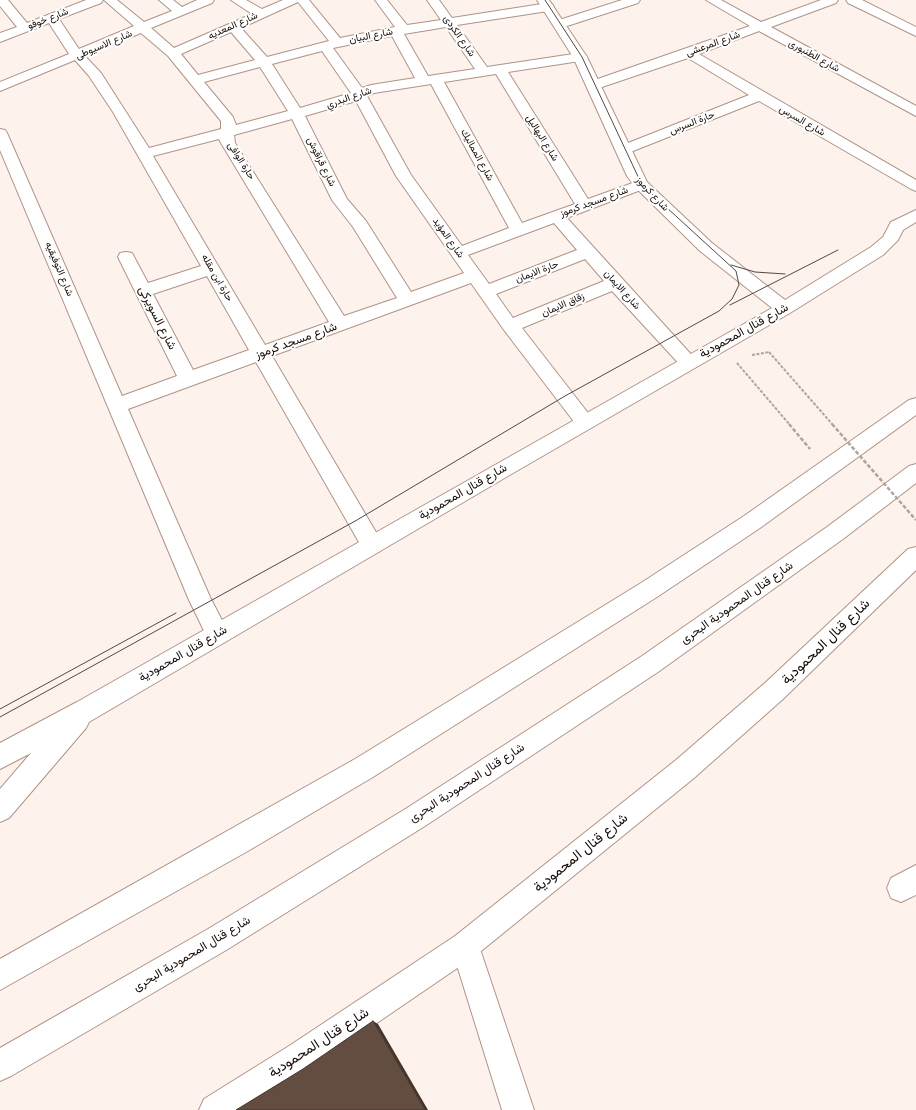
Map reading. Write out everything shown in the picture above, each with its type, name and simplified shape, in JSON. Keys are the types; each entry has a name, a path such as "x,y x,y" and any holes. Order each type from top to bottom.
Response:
{"street":[{"path":"2,0 25,28"},
{"name":"شارع خوفو","path":"0,38 96,0"},
{"name":"حارة الوافى","path":"110,0 172,53 228,120 228,143 340,325"},
{"path":"165,0 181,12"},
{"name":"شارع الاسيوطى","path":"0,87 78,56 208,0"},
{"path":"237,0 261,14"},
{"name":"شارع المعديه","path":"172,53 293,0"},
{"name":"شارع المؤيد","path":"303,0 360,94 404,176 510,326 585,422"},
{"name":"شارع المماليك","path":"381,0 518,230"},
{"name":"شارع الكردى","path":"433,0 484,72"},
{"path":"560,24 634,0"},
{"name":"شارع الطنبورى","path":"712,0 916,112"},
{"name":"شارع المرعشى","path":"594,85 689,53 832,0"},
{"path":"852,0 916,32"},
{"name":"شارع البيان","path":"196,80 331,44 545,4"},
{"name":"شارع كرموز","path":"545,4 560,24 580,57 635,176 641,185 706,246 784,309"},
{"name":"حارة ابن مقله","path":"52,18 78,56 94,73 145,154 372,545"},
{"name":"شارع قراقوش","path":"233,26 263,61 297,114 340,200 360,225 407,300"},
{"name":"شارع السرس","path":"689,53 760,96 916,186"},
{"name":"شارع البدري","path":"145,154 347,100 371,89 580,57"},
{"name":"شارع البهاليل","path":"500,70 584,206"},
{"name":"حارة السرس","path":"624,150 760,96"},
{"name":"شارع التوفيقيه","path":"0,133 200,600 217,634"},
{"name":"شارع مسجد كرموز","path":"458,253 641,185"},
{"name":"شارع قنال المحمودية","path":"0,756 86,710 689,362 784,309 877,251 890,240 897,226 916,215"},
{"name":"شارع الايمان","path":"557,216 615,283 689,362"},
{"name":"حارة الايمان","path":"485,292 588,252"},
{"name":"شارع السويركى","path":"126,257 188,380"},
{"path":"143,291 212,268"},
{"name":"شارع مسجد كرموز","path":"117,406 474,276"},
{"name":"زقاق الايمان","path":"510,326 615,283"},
{"path":"0,974 238,842 364,768 650,590 827,470 916,405"},
{"name":"شارع قنال المحمودية البحرى","path":"0,1065 218,939 422,813 650,664 835,533 916,472"},
{"name":"شارع قنال المحمودية","path":"215,1110 300,1056 465,946 685,769 774,691 916,556"},
{"path":"0,810 86,710"},
{"path":"465,946 518,1110"}],"path":[{"path":"720,345 734,359 827,470"},
{"path":"769,352 916,520"}],"building":[{"path":"373,1021 425,1110 236,1110 303,1069"}],"tram line":[{"path":"0,717 357,520 565,396 719,311 732,299 739,285 736,271 642,185 582,57 545,0"},
{"path":"730,305 838,250"},
{"path":"731,265 755,272 785,274"},
{"path":"0,709 176,613"}]}
